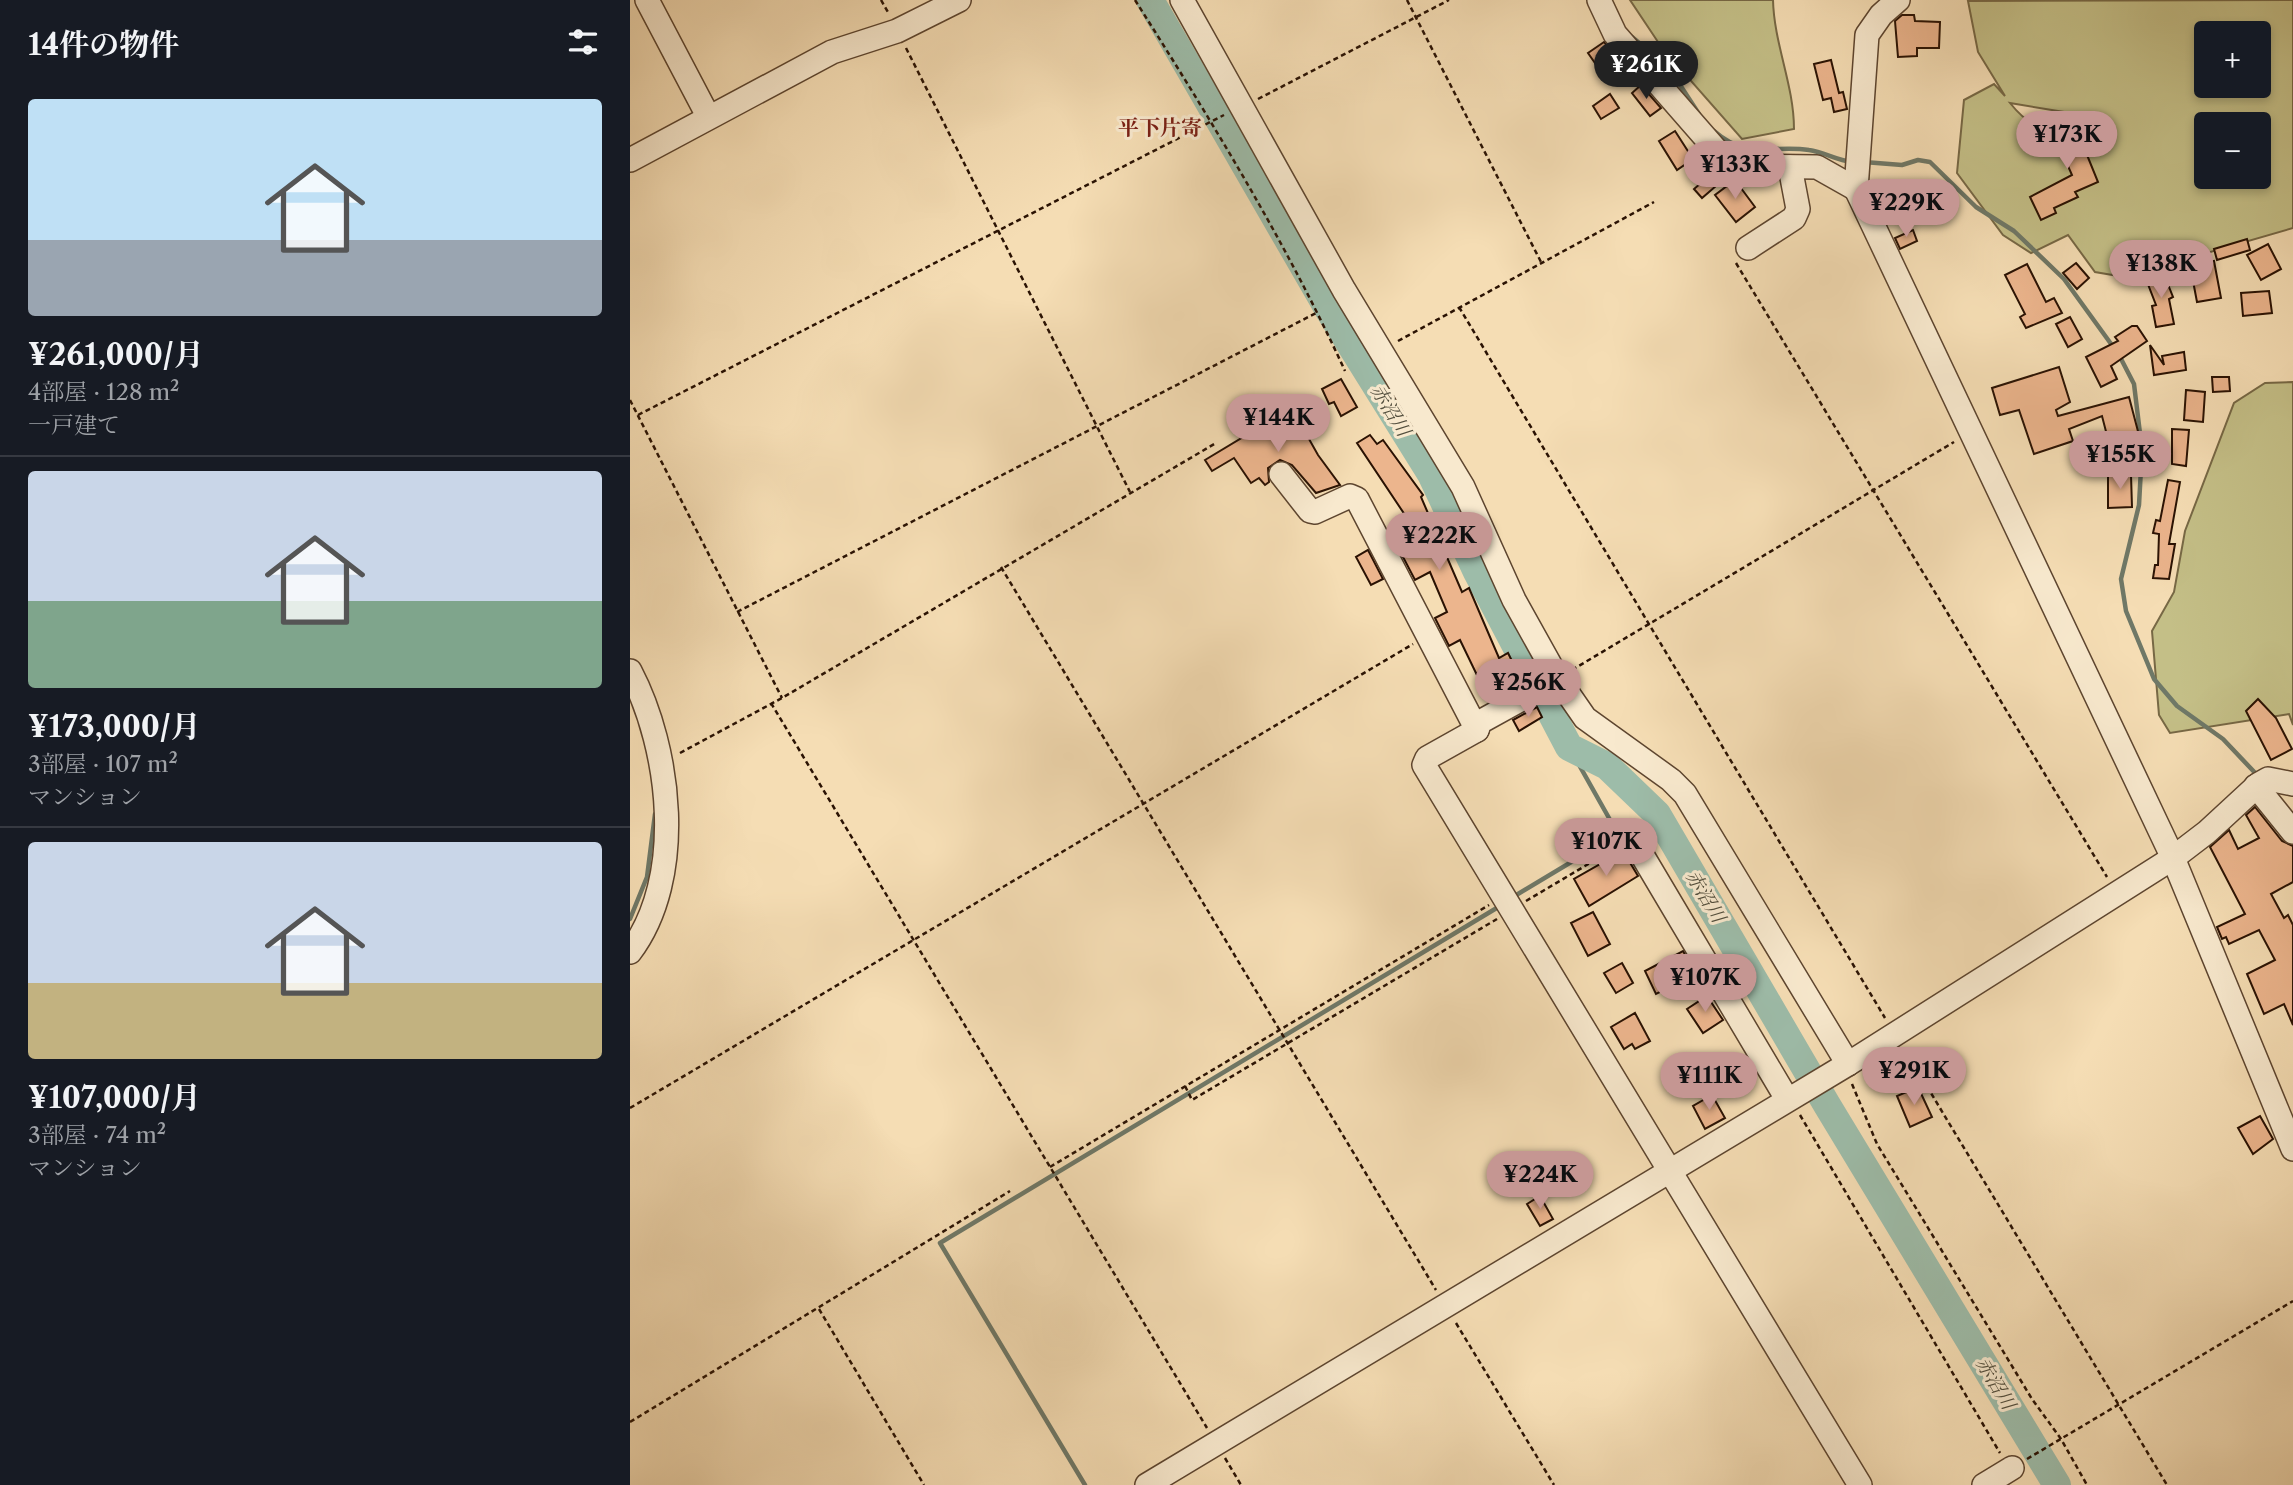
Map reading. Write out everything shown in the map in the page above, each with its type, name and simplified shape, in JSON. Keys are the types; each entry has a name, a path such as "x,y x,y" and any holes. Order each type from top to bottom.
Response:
{"street":[{"path":"647,0 708,116"},
{"path":"630,160 832,52 897,31 959,0"},
{"path":"1182,0 1235,110 1463,487 1514,600 1546,686 1671,779 1685,794 1843,1066"},
{"path":"1598,0 1615,34 1718,152 1743,166 1817,167 1857,171"},
{"path":"1898,0 1881,15 1867,35 1857,171 1972,431 2173,858 2293,1149"},
{"path":"1748,248 1794,218 1798,209 1790,167"},
{"path":"1280,474 1310,511 1315,512 1350,496 1357,499 1477,730"},
{"path":"630,671 648,709 659,763 668,850 644,934 630,952"},
{"path":"1546,686 1480,722 1477,730 1427,758 1424,765 1860,1485"},
{"path":"2261,783 2293,832"},
{"path":"1147,1485 1895,1034 2173,858 2207,832 2261,783 2293,784"},
{"path":"1632,838 1792,1097"},
{"path":"1984,1485 2011,1469"}],"path":[{"path":"881,0 1130,492"},
{"path":"1135,0 1213,121 1318,312 1345,371"},
{"path":"1406,0 1541,263"},
{"path":"638,415 1449,0"},
{"path":"1380,351 1654,202"},
{"path":"1748,248 1735,260 1736,267 2117,893"},
{"path":"1460,307 2167,1485"},
{"path":"737,612 1318,312"},
{"path":"630,400 782,698"},
{"path":"1546,686 1648,622 1972,431"},
{"path":"680,753 782,698 1216,443"},
{"path":"1001,567 1554,1485"},
{"path":"630,1108 1427,636"},
{"path":"771,703 1241,1485"},
{"path":"1051,1169 1280,1031 1506,904 1632,838"},
{"path":"1185,1087 1192,1100 1506,904"},
{"path":"1843,1066 1877,1144 2087,1485"},
{"path":"1792,1097 1800,1115 2011,1469 2293,1300"},
{"path":"630,1422 1010,1191"},
{"path":"819,1309 925,1485"}],"shaded area":[{"path":"1630,0 1773,0 1777,33 1791,96 1794,129 1742,139 1662,48"},
{"path":"2293,0 2293,228 2124,277 2095,272 2068,235 2031,253 2003,235 1957,173 1964,100 1994,84 2005,96 1978,52 1968,1","holes":["2010,103 2070,113 2085,129 2043,128 2027,120"]},
{"path":"2293,382 2293,725 2289,714 2170,733 2159,715 2152,631 2174,592 2185,531 2234,403 2265,383"}],"building":[{"path":"1902,15 1914,15 1915,21 1940,22 1939,48 1917,48 1917,56 1898,57 1895,21"},
{"path":"1604,42 1614,55 1597,66 1588,53"},
{"path":"1831,60 1839,93 1843,92 1847,109 1834,112 1831,98 1823,100 1814,64"},
{"path":"1641,85 1661,108 1650,116 1632,93"},
{"path":"1610,94 1619,108 1601,119 1593,106"},
{"path":"2070,113 2098,182 2075,192 2078,197 2054,208 2056,213 2041,220 2030,197 2072,175 2057,141 2063,139 2055,120"},
{"path":"1675,131 1693,159 1677,170 1659,141"},
{"path":"1708,177 1716,186 1702,198 1694,189"},
{"path":"1735,180 1755,207 1736,222 1715,195"},
{"path":"1913,230 1917,241 1900,249 1895,238"},
{"path":"2247,239 2250,250 2217,260 2214,249"},
{"path":"2268,244 2281,269 2261,280 2247,255"},
{"path":"2185,256 2188,269 2169,273 2166,260"},
{"path":"2214,261 2221,298 2197,302 2190,265"},
{"path":"2076,263 2089,278 2077,289 2063,273"},
{"path":"2027,264 2046,302 2054,298 2062,313 2026,328 2020,317 2025,314 2005,275"},
{"path":"2163,272 2173,297 2169,299 2174,324 2156,327 2152,306 2156,305 2146,279"},
{"path":"2269,291 2272,313 2243,316 2241,293"},
{"path":"2070,317 2082,339 2068,347 2056,324"},
{"path":"2132,326 2137,326 2147,341 2111,366 2117,379 2101,387 2086,357 2118,341 2115,337"},
{"path":"2150,345 2164,365 2162,356 2184,352 2186,370 2154,375"},
{"path":"2059,367 2070,402 2056,410 2058,416 2129,397 2140,439 2110,447 2102,416 2069,429 2073,441 2034,454 2019,410 2000,415 1992,388"},
{"path":"2212,377 2229,377 2230,391 2213,392"},
{"path":"1341,379 1357,407 1341,416 1334,402 1329,404 1322,389"},
{"path":"2186,390 2205,392 2203,422 2184,420"},
{"path":"1291,407 1318,455 1340,485 1316,493 1292,465 1280,460 1268,468 1269,482 1265,485 1259,478 1251,483 1234,458 1212,471 1205,460 1255,430 1259,437 1282,425 1276,416"},
{"path":"2172,429 2189,430 2186,466 2172,464"},
{"path":"1370,435 1377,444 1383,440 1423,495 1421,497 1462,592 1469,588 1499,658 1508,653 1515,667 1507,671 1516,686 1492,699 1488,698 1460,640 1449,646 1435,618 1447,612 1430,572 1415,580 1389,530 1407,518 1357,443"},
{"path":"2108,475 2131,475 2132,507 2108,508"},
{"path":"2168,480 2180,482 2169,544 2175,544 2169,579 2153,578 2155,565 2158,565 2159,534 2153,533 2156,520 2160,521"},
{"path":"1368,550 1383,579 1371,585 1356,557"},
{"path":"2258,699 2276,718 2292,749 2271,760 2246,711"},
{"path":"1537,707 1542,717 1519,731 1513,720"},
{"path":"2255,807 2282,841 2293,846 2293,882 2271,894 2284,918 2288,915 2293,925 2293,1025 2284,1004 2264,1014 2247,974 2275,960 2259,930 2229,944 2226,937 2222,939 2217,927 2245,914 2210,847 2229,830 2238,849 2259,838 2246,815"},
{"path":"1623,851 1638,876 1589,906 1574,879"},
{"path":"1593,912 1610,944 1588,956 1571,923"},
{"path":"1683,951 1696,974 1656,994 1645,971"},
{"path":"1622,963 1633,983 1616,993 1604,973"},
{"path":"1707,996 1723,1020 1703,1033 1687,1009"},
{"path":"1635,1013 1650,1041 1635,1049 1632,1044 1624,1049 1611,1027"},
{"path":"1918,1087 1932,1117 1910,1127 1897,1096"},
{"path":"1712,1095 1725,1118 1705,1129 1693,1106"},
{"path":"2260,1116 2273,1139 2253,1154 2238,1128"},
{"path":"1540,1196 1553,1219 1540,1226 1527,1204"}],"waterway":[{"name":"赤沼川","path":"1150,0 1327,307 1431,474 1477,572 1569,747 1607,766 1657,814 1827,1105 2057,1485"},
{"path":"1632,37 1669,68 1699,114"},
{"path":"1714,131 1726,140 1749,149 1809,150 1852,162"},
{"path":"1864,162 1902,165 1918,160 1930,162 1976,207 2014,231 2064,279 2114,348"},
{"path":"2119,355 2134,384 2142,450 2139,505 2121,579 2126,611 2154,679 2177,706 2223,739 2259,777"},
{"path":"1513,897 1618,834 1569,747"},
{"path":"630,919 647,877 655,814"},
{"path":"1085,1485 940,1243 1500,906"}],"district":[{"name":"平下片寄","path":"1160,128"}]}
